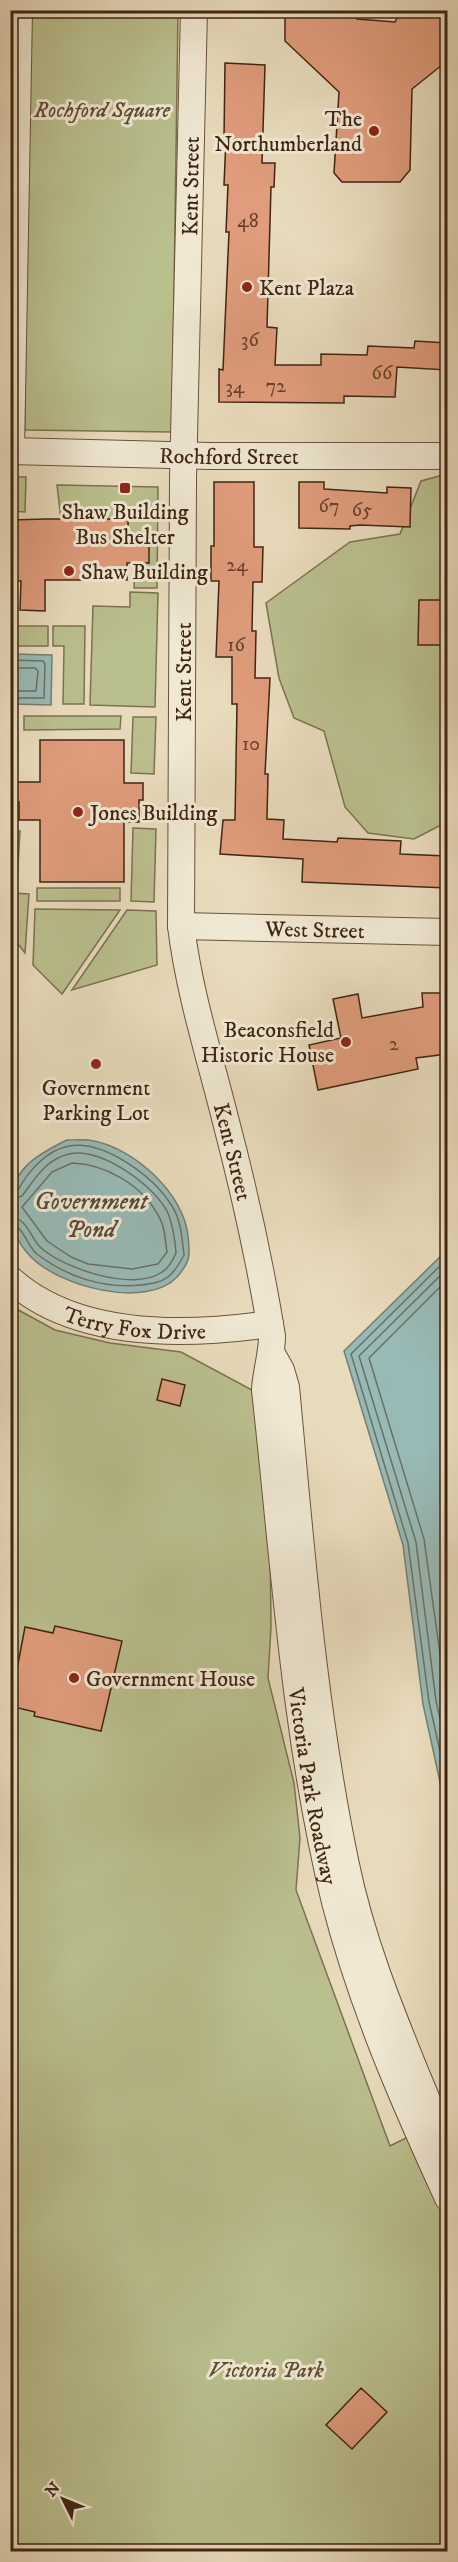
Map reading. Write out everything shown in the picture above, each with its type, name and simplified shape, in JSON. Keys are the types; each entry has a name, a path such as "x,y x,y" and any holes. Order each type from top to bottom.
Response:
{"street":[{"path":"11,451 19,10"},
{"name":"Kent Street","path":"194,10 184,454 181,926 193,998 250,1213 270,1323"},
{"name":"Rochford Street","path":"11,451 447,456"},
{"name":"West Street","path":"181,926 447,932"},
{"name":"Terry Fox Drive","path":"10,1280 42,1304 98,1324 213,1331 270,1323"},
{"name":"Victoria Park Roadway","path":"270,1323 272,1354 266,1372 265,1390 306,1748 326,1863 352,1960 372,2018 447,2199"},
{"name":"Victoria Park Roadway","path":"272,1354 281,1370 286,1387 310,1624 328,1758 346,1866 368,1944 402,2040 447,2152"}],"green space":[{"name":"Rochford Square","path":"28,11 178,11 172,432 25,430"},
{"path":"447,474 447,822 414,839 368,833 345,807 324,731 294,718 279,678 266,603 350,542 400,534 421,481"},
{"path":"11,477 26,477 25,512 11,511"},
{"path":"57,485 158,487 157,588 134,588 135,563 149,563 128,541 128,520 61,519"},
{"path":"130,592 158,593 155,707 90,705 93,606 130,607"},
{"path":"11,626 48,626 48,646 11,646"},
{"path":"53,626 85,626 84,704 63,704 64,646 53,646"},
{"path":"24,716 121,716 120,729 24,730"},
{"path":"133,717 156,717 154,774 131,773"},
{"path":"133,828 156,829 154,902 131,901"},
{"path":"11,831 20,831 17,883 11,883"},
{"path":"37,888 120,888 120,901 37,901"},
{"path":"11,893 29,894 25,953 11,935"},
{"path":"35,909 120,910 62,994 33,965"},
{"path":"127,910 156,911 157,965 72,990"},
{"name":"Victoria Park","path":"11,1306 55,1330 110,1343 181,1352 252,1390 270,1541 271,1627 268,1678 294,1783 300,1838 296,1890 390,2146 448,2117 447,2551 11,2551"}],"water":[{"path":"11,654 52,655 51,705 11,704"},
{"name":"Government Pond","path":"67,1140 94,1141 125,1153 155,1176 167,1190 184,1220 188,1236 188,1258 185,1267 177,1277 163,1287 145,1292 124,1293 102,1290 60,1277 43,1267 25,1251 15,1234 11,1221 11,1195 15,1183 27,1165 35,1158"},
{"path":"447,1250 447,1814 423,1704 403,1545 344,1351"}],"building":[{"name":"The Northumberland","path":"288,10 353,10 357,19 395,22 401,10 447,10 447,61 412,89 410,170 400,182 342,182 334,173 339,92 285,41 285,16"},
{"path":"225,63 265,65 262,163 275,163 274,187 271,187 267,327 277,328 275,365 321,365 321,354 367,355 368,346 414,348 415,341 447,343 447,370 397,367 395,397 344,396 344,403 219,402 219,369 223,370 229,232 226,232 228,185 224,185"},
{"path":"214,482 254,482 254,547 263,547 262,582 253,582 252,631 256,631 255,678 270,678 265,774 268,774 267,819 284,820 283,839 337,842 338,838 401,841 400,854 447,856 447,888 302,882 303,859 220,854 223,820 235,820 237,704 232,704 232,657 216,657 219,581 211,581 211,546 214,546"},
{"path":"299,482 324,482 324,489 387,493 387,487 411,488 410,527 360,525 350,526 350,529 299,528"},
{"name":"Shaw Building","path":"128,519 128,541 149,541 149,563 127,563 127,580 45,580 45,611 20,610 21,581 10,581 10,520"},
{"path":"419,600 447,600 447,645 418,645"},
{"name":"Jones Building","path":"40,740 124,740 124,783 143,783 143,800 139,800 139,822 124,822 124,882 40,882 40,820 19,820 19,802 10,802 10,782 40,782"},
{"path":"422,993 447,993 447,1054 416,1058 418,1069 318,1090 309,1045 341,1038 333,999 358,994 362,1018 423,1007"},
{"path":"162,1379 185,1385 180,1406 157,1400"},
{"name":"Government House","path":"55,1626 122,1641 101,1731 34,1716 35,1712 10,1706 25,1627 53,1633"},
{"path":"361,2388 387,2412 352,2449 326,2425"}],"place":[{"name":"The Northumberland","path":"374,131"},
{"name":"Kent Plaza","path":"247,287"},
{"name":"Shaw Building Bus Shelter","path":"125,488"},
{"name":"Shaw Building","path":"69,571"},
{"name":"Jones Building","path":"78,812"},
{"name":"Beaconsfield Historic House","path":"346,1042"},
{"name":"Government Parking Lot","path":"96,1064"},
{"name":"Government House","path":"74,1678"}]}
